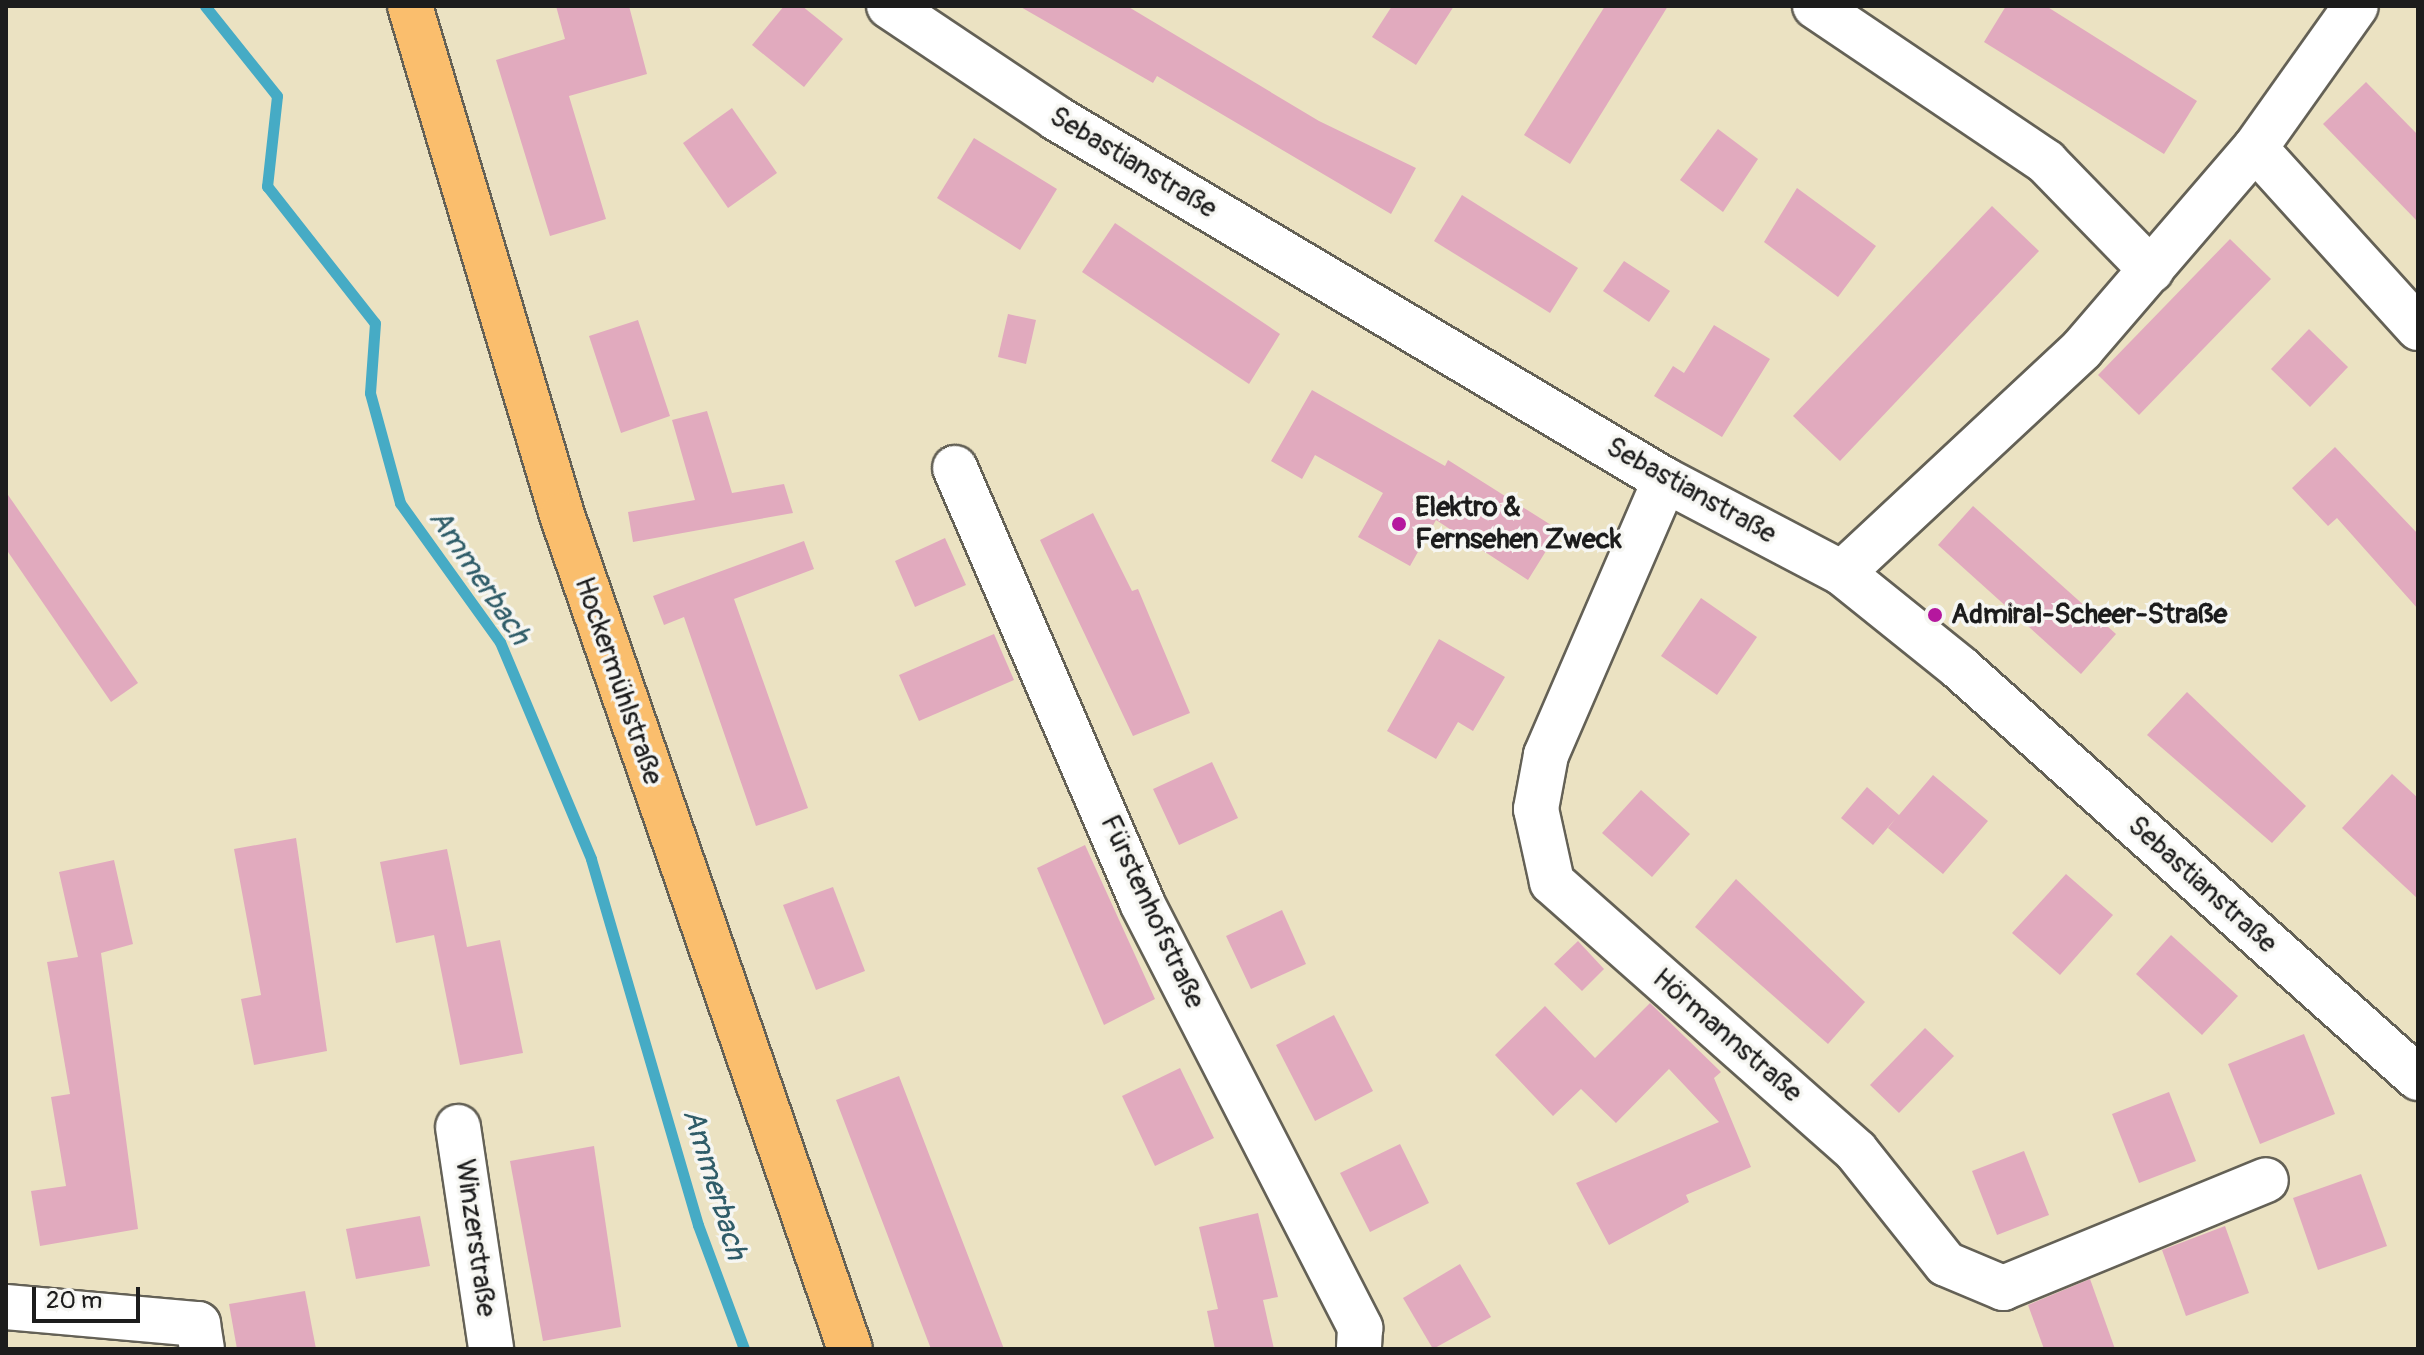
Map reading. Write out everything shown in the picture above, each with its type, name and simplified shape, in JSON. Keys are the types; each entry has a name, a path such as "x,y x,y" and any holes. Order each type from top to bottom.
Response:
{"main road":[{"name":"Hockermühlstraße","path":"410,6 562,515 850,1349"}],"street":[{"name":"Sebastianstraße","path":"889,6 1056,118 1665,480 1842,573 1960,668 2418,1078"},
{"path":"1815,6 2046,162 2151,270"},
{"path":"1842,573 2082,349 2255,148 2356,6"},
{"path":"2255,148 2418,328"},
{"name":"Fürstenhofstraße","path":"955,468 1142,903 1360,1328 1359,1349"},
{"name":"Hörmannstraße","path":"1665,480 1546,755 1536,809 1552,882 1856,1151 1946,1264 2003,1288 2266,1180"},
{"name":"Winzerstraße","path":"458,1127 491,1349"},
{"path":"6,1307 198,1324 202,1349"}],"building":[{"path":"556,6 629,6 647,74 569,96 606,219 550,236 496,60 565,39"},
{"path":"784,6 802,6 843,39 804,87 752,45"},
{"path":"1019,6 1127,6 1319,121 1416,168 1391,214 1157,76 1153,83"},
{"path":"1392,6 1454,6 1416,65 1372,37"},
{"path":"1605,6 1668,6 1570,164 1524,135"},
{"path":"2006,6 2046,6 2197,101 2164,154 1984,42"},
{"path":"2366,82 2418,135 2418,222 2323,124"},
{"path":"732,108 777,173 728,208 683,143"},
{"path":"1718,129 1758,159 1723,212 1680,180"},
{"path":"974,138 1057,189 1020,250 937,198"},
{"path":"1797,188 1876,246 1838,297 1764,242"},
{"path":"1462,195 1578,268 1550,313 1434,241"},
{"path":"1992,206 2039,251 1840,461 1793,416"},
{"path":"1115,223 1280,334 1249,384 1082,272"},
{"path":"2230,239 2271,279 2139,415 2098,375"},
{"path":"1624,261 1670,291 1649,322 1603,291"},
{"path":"1008,314 1036,320 1026,364 998,357"},
{"path":"638,320 670,416 621,433 589,336"},
{"path":"1714,325 1770,359 1722,437 1654,396 1673,366 1684,373"},
{"path":"2309,329 2348,367 2310,407 2271,369"},
{"path":"1312,390 1445,466 1448,460 1559,530 1528,580 1436,520 1410,566 1358,537 1383,493 1315,455 1302,479 1271,461"},
{"path":"707,411 732,493 784,484 793,513 633,542 628,512 695,500 672,420"},
{"path":"2335,447 2418,534 2418,609 2337,518 2328,526 2292,488"},
{"path":"6,492 138,683 111,702 6,549"},
{"path":"1973,506 2116,634 2081,674 1938,545"},
{"path":"1093,513 1132,591 1138,589 1190,713 1133,736 1040,540"},
{"path":"945,538 966,585 915,607 895,561"},
{"path":"804,541 814,569 734,599 808,808 756,826 684,617 664,625 653,596"},
{"path":"1701,598 1757,637 1717,695 1661,656"},
{"path":"994,634 1014,680 919,721 899,675"},
{"path":"1439,639 1505,677 1473,731 1458,722 1436,759 1387,731"},
{"path":"2187,692 2306,806 2272,843 2147,735"},
{"path":"1212,762 1238,818 1179,845 1153,789"},
{"path":"2392,774 2418,798 2418,899 2342,828"},
{"path":"1933,775 1988,821 1943,874 1888,828 1896,818 1873,845 1841,818 1867,787 1899,815"},
{"path":"1641,790 1690,834 1652,877 1602,833"},
{"path":"296,838 327,1051 254,1065 241,999 261,995 234,849"},
{"path":"1085,845 1155,999 1104,1025 1037,868"},
{"path":"447,849 467,947 500,940 523,1053 460,1065 434,935 396,943 380,862"},
{"path":"114,860 133,944 101,953 138,1229 40,1246 31,1191 66,1186 51,1097 70,1094 47,962 78,957 59,872"},
{"path":"2066,874 2113,915 2060,975 2012,933"},
{"path":"1736,879 1865,1002 1828,1044 1695,927"},
{"path":"833,887 865,971 816,990 783,905"},
{"path":"1282,910 1306,964 1251,989 1226,936"},
{"path":"2171,935 2238,996 2202,1035 2136,974"},
{"path":"1578,941 1604,969 1582,991 1554,964"},
{"path":"1650,1003 1721,1072 1714,1078 1751,1167 1686,1195 1689,1202 1609,1245 1576,1183 1719,1122 1669,1069 1616,1123 1581,1089 1553,1116 1495,1055 1545,1006 1595,1058"},
{"path":"1334,1015 1373,1091 1315,1121 1276,1045"},
{"path":"1925,1028 1954,1056 1899,1113 1870,1085"},
{"path":"2304,1034 2335,1114 2260,1144 2228,1064"},
{"path":"1180,1068 1214,1138 1155,1166 1122,1096"},
{"path":"899,1076 1004,1349 931,1349 836,1100"},
{"path":"2169,1092 2196,1161 2139,1183 2112,1114"},
{"path":"1400,1144 1429,1203 1370,1232 1340,1173"},
{"path":"594,1146 621,1327 543,1341 510,1161"},
{"path":"2024,1151 2049,1215 1997,1235 1972,1171"},
{"path":"2361,1174 2387,1246 2318,1270 2293,1198"},
{"path":"1258,1213 1278,1297 1263,1300 1274,1349 1215,1349 1207,1311 1218,1309 1199,1227"},
{"path":"420,1216 430,1266 356,1279 346,1229"},
{"path":"2225,1226 2249,1293 2186,1316 2162,1250"},
{"path":"1460,1264 1491,1317 1433,1349 1403,1298"},
{"path":"2090,1279 2115,1349 2044,1349 2028,1305"},
{"path":"305,1291 316,1349 237,1349 229,1304"}],"waterway":[{"name":"Ammerbach","path":"205,6 277,96 267,186 375,323 370,393 400,503 500,642 591,859 698,1225 744,1349"}],"place":[{"name":"Elektro & Fernsehen Zweck","path":"1399,524"},
{"name":"Admiral-Scheer-Straße","path":"1935,615"}]}
